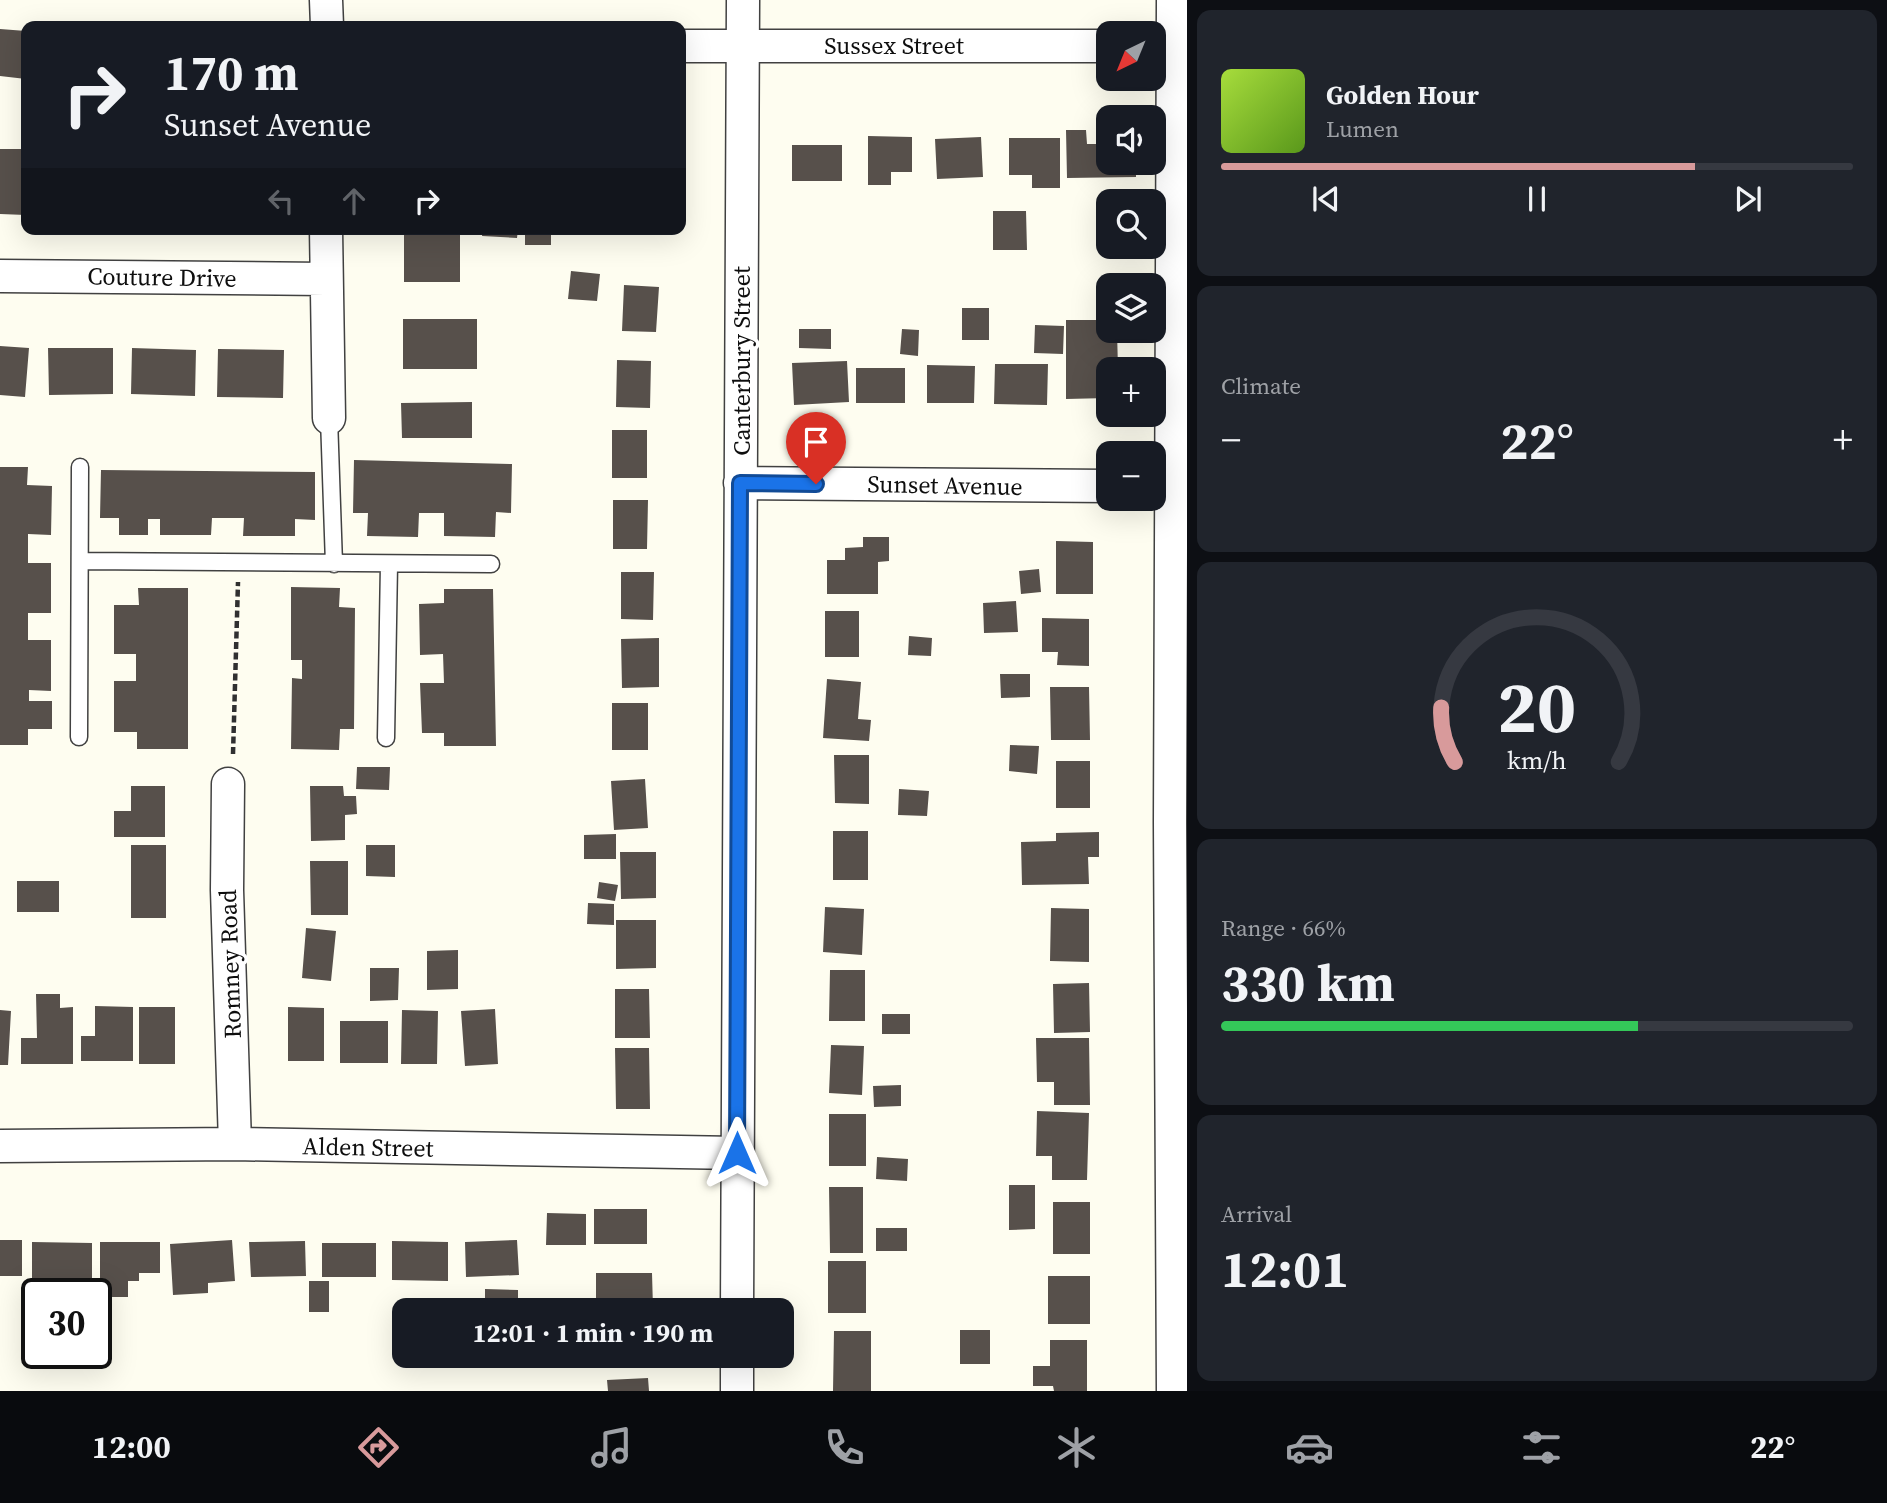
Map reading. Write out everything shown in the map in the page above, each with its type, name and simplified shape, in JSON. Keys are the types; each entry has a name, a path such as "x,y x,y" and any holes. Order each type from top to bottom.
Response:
{"street":[{"path":"326,0 327,21"},
{"name":"Canterbury Street","path":"737,1298 743,0"},
{"path":"1164,441 1173,0"},
{"name":"Sussex Street","path":"686,46 1096,46"},
{"path":"326,235 328,418"},
{"name":"Couture Drive","path":"0,276 325,279"},
{"name":"Sunset Avenue","path":"740,483 1096,486"},
{"path":"1163,511 1170,836 1173,1391"},
{"name":"Romney Road","path":"231,769 227,890 235,1144"},
{"name":"Alden Street","path":"0,1146 235,1144 737,1153"},
{"path":"737,1368 737,1391"}],"lane":[{"path":"328,418 334,564"},
{"path":"79,737 80,467"},
{"path":"81,561 491,564"},
{"path":"386,738 389,564"}],"path":[{"path":"231,769 239,564"}],"building":[{"path":"0,29 21,31 21,78 0,76"},
{"path":"1066,130 1086,130 1087,144 1096,144 1096,175 1136,175 1136,177 1067,178"},
{"path":"868,136 912,137 912,172 891,172 891,185 868,185"},
{"path":"981,137 983,177 937,179 935,139"},
{"path":"1009,138 1060,138 1060,188 1032,188 1032,175 1009,175"},
{"path":"792,145 842,145 842,181 792,181"},
{"path":"0,149 21,149 21,215 0,214"},
{"path":"993,211 1026,211 1027,250 993,250"},
{"path":"404,235 460,235 460,282 404,282"},
{"path":"482,235 517,235 517,238"},
{"path":"525,235 551,235 551,245 525,245"},
{"path":"571,271 600,274 597,301 568,299"},
{"path":"624,285 659,287 656,332 622,331"},
{"path":"962,308 989,308 989,340 962,340"},
{"path":"403,319 477,319 477,369 403,369"},
{"path":"1066,320 1096,320 1096,343 1117,343 1118,357 1096,357 1096,398 1066,399"},
{"path":"1035,325 1064,326 1063,354 1034,353"},
{"path":"799,329 831,329 831,349 799,348"},
{"path":"902,329 919,330 918,356 900,354"},
{"path":"0,346 29,348 25,397 0,395"},
{"path":"48,348 113,348 113,394 49,395"},
{"path":"132,348 196,350 195,396 131,394"},
{"path":"218,349 284,350 283,398 217,397"},
{"path":"617,360 651,361 650,408 616,407"},
{"path":"847,361 849,402 794,405 792,363"},
{"path":"995,364 1048,364 1047,405 994,404"},
{"path":"927,365 975,366 974,403 927,403"},
{"path":"856,368 905,368 905,403 856,403"},
{"path":"472,402 472,438 402,438 401,403"},
{"path":"612,430 647,430 647,478 612,478"},
{"path":"354,460 512,464 511,513 496,512 495,537 444,536 444,513 419,513 418,537 367,536 368,513 353,513"},
{"path":"0,467 28,467 27,485 52,486 51,535 28,534 28,563 51,563 51,613 28,613 28,640 51,640 51,691 29,690 29,701 52,701 52,729 28,729 28,745 0,745"},
{"path":"101,470 315,472 315,520 295,519 295,536 243,536 244,518 212,518 211,535 160,535 160,519 148,519 148,535 119,535 119,518 100,518"},
{"path":"613,500 648,500 647,549 613,549"},
{"path":"863,537 889,537 889,561 878,562 878,594 827,594 827,560 845,560 845,548 863,547"},
{"path":"1056,541 1093,542 1093,594 1056,594"},
{"path":"1039,569 1041,592 1021,594 1019,571"},
{"path":"621,572 654,572 653,620 621,619"},
{"path":"291,587 340,588 339,607 355,608 354,729 340,729 339,750 291,749 292,678 302,679 302,660 291,660"},
{"path":"138,588 188,588 188,749 137,749 137,732 114,732 114,681 136,681 136,654 114,654 114,605 139,605"},
{"path":"444,589 493,589 496,746 444,746 444,733 422,733 420,683 444,683 443,654 420,655 419,604 444,603"},
{"path":"1016,601 1018,632 984,633 983,603"},
{"path":"825,611 859,611 859,657 825,657"},
{"path":"1042,618 1089,619 1089,666 1057,665 1058,652 1042,652"},
{"path":"909,636 932,638 931,656 908,655"},
{"path":"659,638 659,687 622,688 621,639"},
{"path":"1000,674 1030,674 1030,697 1001,698"},
{"path":"827,679 861,682 858,719 871,720 869,741 823,738"},
{"path":"1050,687 1089,687 1090,740 1051,740"},
{"path":"612,703 648,703 648,750 612,750"},
{"path":"1010,745 1039,746 1037,774 1009,771"},
{"path":"834,755 869,755 869,804 835,803"},
{"path":"1056,761 1090,761 1090,808 1056,808"},
{"path":"357,767 390,767 389,790 356,789"},
{"path":"645,779 648,828 614,830 611,781"},
{"path":"131,786 165,786 165,837 114,837 114,811 131,811"},
{"path":"310,786 343,786 344,796 356,796 357,814 345,815 345,840 311,841"},
{"path":"899,789 929,791 927,816 898,815"},
{"path":"833,831 868,831 868,880 833,880"},
{"path":"1099,832 1099,857 1088,857 1089,884 1022,885 1021,842 1056,841 1056,833"},
{"path":"616,834 616,859 584,859 584,835"},
{"path":"131,845 166,845 166,918 131,918"},
{"path":"366,845 395,845 395,877 366,876"},
{"path":"620,852 656,852 656,898 621,899"},
{"path":"310,861 348,861 348,915 311,915"},
{"path":"17,881 59,881 59,912 17,912"},
{"path":"599,882 618,885 615,901 597,898"},
{"path":"588,903 614,904 614,925 587,924"},
{"path":"825,907 864,909 862,955 823,952"},
{"path":"1051,908 1089,909 1089,962 1050,961"},
{"path":"616,920 656,920 656,968 616,969"},
{"path":"306,928 336,931 331,981 302,978"},
{"path":"458,950 458,989 427,990 427,951"},
{"path":"370,968 399,968 398,1000 370,1001"},
{"path":"830,970 865,970 865,1021 829,1021"},
{"path":"1089,983 1090,1032 1054,1033 1053,984"},
{"path":"615,989 649,989 650,1038 615,1038"},
{"path":"36,994 60,994 60,1008 73,1007 73,1064 21,1064 21,1038 37,1038"},
{"path":"95,1006 133,1007 133,1061 81,1061 81,1036 95,1036"},
{"path":"139,1007 175,1007 175,1064 139,1064"},
{"path":"288,1007 324,1008 324,1061 288,1061"},
{"path":"495,1009 498,1064 465,1066 461,1011"},
{"path":"0,1010 11,1011 8,1065 0,1065"},
{"path":"402,1010 438,1011 437,1064 401,1064"},
{"path":"882,1014 910,1014 910,1034 882,1034"},
{"path":"340,1021 388,1021 388,1063 340,1063"},
{"path":"1036,1038 1089,1038 1090,1105 1054,1105 1054,1082 1037,1082"},
{"path":"831,1045 864,1046 862,1095 829,1093"},
{"path":"615,1048 649,1048 650,1109 616,1109"},
{"path":"901,1085 901,1106 874,1107 873,1086"},
{"path":"1037,1111 1089,1113 1087,1180 1052,1180 1052,1156 1036,1156"},
{"path":"829,1114 866,1114 866,1166 829,1166"},
{"path":"877,1157 908,1159 907,1181 876,1179"},
{"path":"1009,1185 1035,1185 1035,1229 1009,1230"},
{"path":"829,1187 863,1187 863,1253 830,1253"},
{"path":"1053,1202 1090,1202 1090,1254 1053,1254"},
{"path":"594,1209 647,1209 647,1244 594,1244"},
{"path":"547,1213 586,1214 586,1245 546,1245"},
{"path":"876,1228 907,1228 907,1251 876,1251"},
{"path":"0,1240 22,1240 22,1276 0,1276"},
{"path":"232,1240 235,1281 208,1283 208,1293 173,1295 170,1244"},
{"path":"517,1240 519,1275 466,1277 465,1242"},
{"path":"305,1241 306,1276 251,1277 249,1242"},
{"path":"392,1241 448,1242 448,1281 392,1280"},
{"path":"32,1242 92,1243 92,1278 32,1278"},
{"path":"100,1242 160,1242 160,1273 139,1273 139,1281 128,1281 128,1297 112,1297 112,1278 100,1278"},
{"path":"322,1243 376,1243 376,1277 322,1277"},
{"path":"828,1261 866,1261 866,1313 828,1313"},
{"path":"596,1273 652,1273 653,1298 596,1298"},
{"path":"1048,1276 1090,1276 1090,1324 1048,1324"},
{"path":"309,1281 329,1281 329,1312 309,1312"},
{"path":"485,1289 518,1290 518,1298 485,1298"},
{"path":"960,1330 990,1330 990,1364 960,1364"},
{"path":"834,1331 871,1331 871,1391 833,1391"},
{"path":"1050,1340 1087,1340 1087,1391 1054,1391 1053,1386 1033,1386 1033,1366 1050,1366"},
{"path":"648,1378 649,1391 608,1391 607,1380"}],"route":[{"path":"737,1153 740,483 816,484"}]}
